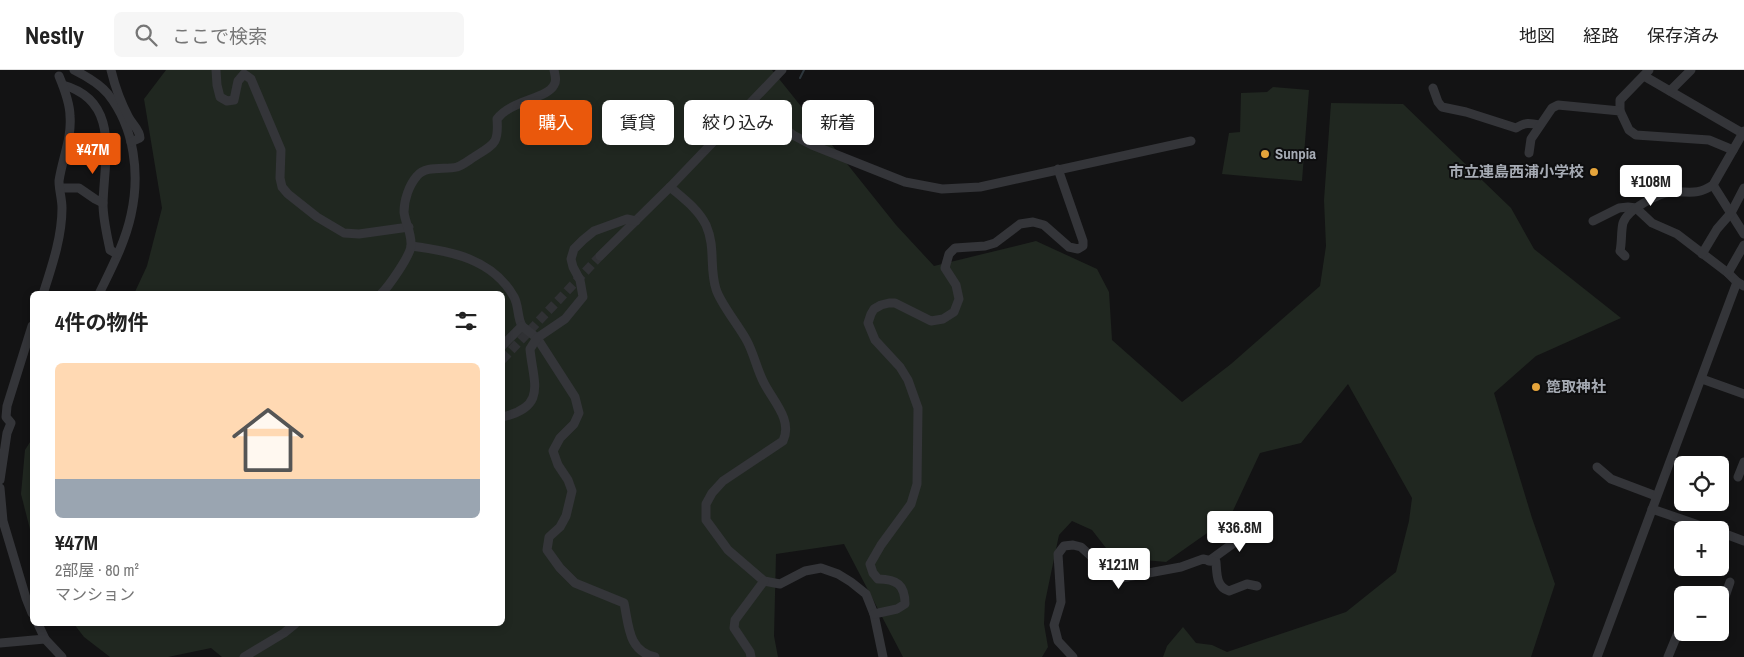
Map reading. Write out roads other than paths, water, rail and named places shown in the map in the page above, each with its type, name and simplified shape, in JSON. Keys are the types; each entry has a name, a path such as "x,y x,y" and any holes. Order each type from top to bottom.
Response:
{"street":[{"path":"74,70 96,82 108,94 124,123 131,142 136,183 131,217 100,291"},
{"path":"111,70 116,90 126,112 140,133 140,138 131,142"},
{"path":"216,70 220,97 227,101 234,100 238,81 244,74 251,79 281,150 280,178 282,186 288,194 317,217 344,232 358,234 409,227"},
{"path":"383,291 407,260 411,246 409,227 404,213 406,196 416,177 422,172 458,167 494,144 498,133 497,119 502,112 512,106 549,92 556,80 554,70"},
{"path":"755,100 782,70"},
{"path":"1670,91 1691,70"},
{"path":"1625,256 1620,251 1622,224 1628,215 1636,208 1659,196 1671,192 1696,193 1713,185 1744,133 1670,91 1646,73 1620,100 1620,111 1629,130 1636,136 1709,140 1733,150"},
{"path":"44,291 55,254 59,232 62,207 59,182 69,130 70,116 61,80 89,98 104,122 106,151 103,203 110,250 117,254"},
{"path":"1433,88 1442,107 1475,114 1516,128 1523,123 1529,122 1540,125"},
{"path":"1529,153 1531,139 1552,108 1558,105 1620,111"},
{"path":"792,134 905,182 942,189 980,187 1191,141"},
{"path":"600,256 711,145"},
{"path":"874,614 897,609 905,604 902,588 898,583 888,579 878,579 872,573 870,564 881,545 911,504 917,484 918,408 908,380 900,366 875,340 870,332 868,324 871,314 881,305 895,303 931,321 943,319 954,312 959,299 956,285 945,268 949,254 955,248 984,246 995,243 1020,224 1033,222 1044,225 1069,247 1078,249 1083,246 1083,241 1058,170"},
{"path":"1713,185 1744,234"},
{"path":"670,187 697,210 705,224 712,240 712,269 716,290 748,343 763,382 784,417 787,434 783,441 722,481 706,504 706,520 728,550 764,581 780,584 805,571 821,568 838,574 866,594 874,614 883,657"},
{"path":"60,188 79,188 103,203"},
{"path":"1702,254 1717,229 1731,213 1744,188"},
{"path":"1593,221 1618,208 1636,208 1652,223 1677,234 1740,284 1730,298 1702,379 1656,496 1597,657"},
{"path":"505,416 519,412 530,403 536,390 530,349 537,338 565,320 583,297 580,280 572,267 571,259 574,249 594,231 627,219 636,221"},
{"path":"1728,273 1744,245"},
{"path":"411,246 437,249 460,255 491,269 504,282 515,298 518,320 522,326 537,338 576,397 579,413 574,424 560,438 553,451 572,491 566,516 560,527 549,537 547,550 560,568 575,582 624,603 630,635 636,647 644,655 655,657"},
{"path":"505,343 522,326"},
{"path":"0,480 10,423 3,418 30,332"},
{"path":"1702,379 1744,394"},
{"path":"1738,477 1744,462"},
{"path":"1598,467 1611,479 1656,496"},
{"path":"0,488 3,521 30,608"},
{"path":"1652,509 1687,521"},
{"path":"1209,560 1257,526"},
{"path":"1729,535 1744,541"},
{"path":"1073,657 1058,641 1054,625 1061,602 1058,554 1064,546 1073,544 1081,547 1116,579 1181,568 1202,559 1216,562 1219,584 1222,589 1229,591 1247,584 1257,586"},
{"path":"751,657 750,652 734,628 735,620 764,581"},
{"path":"1729,586 1730,582"},
{"path":"39,626 44,639 62,657"},
{"path":"244,657 293,626"},
{"path":"0,643 44,639"},
{"path":"1668,657 1675,641"}],"waterway":[{"path":"800,78 804,70"}],"tunnel":[{"path":"505,357 600,256"}],"place":[{"name":"Sunpia","path":"1265,154"},
{"name":"市立連島西浦小学校","path":"1594,172"},
{"name":"箆取神社","path":"1536,387"}]}
